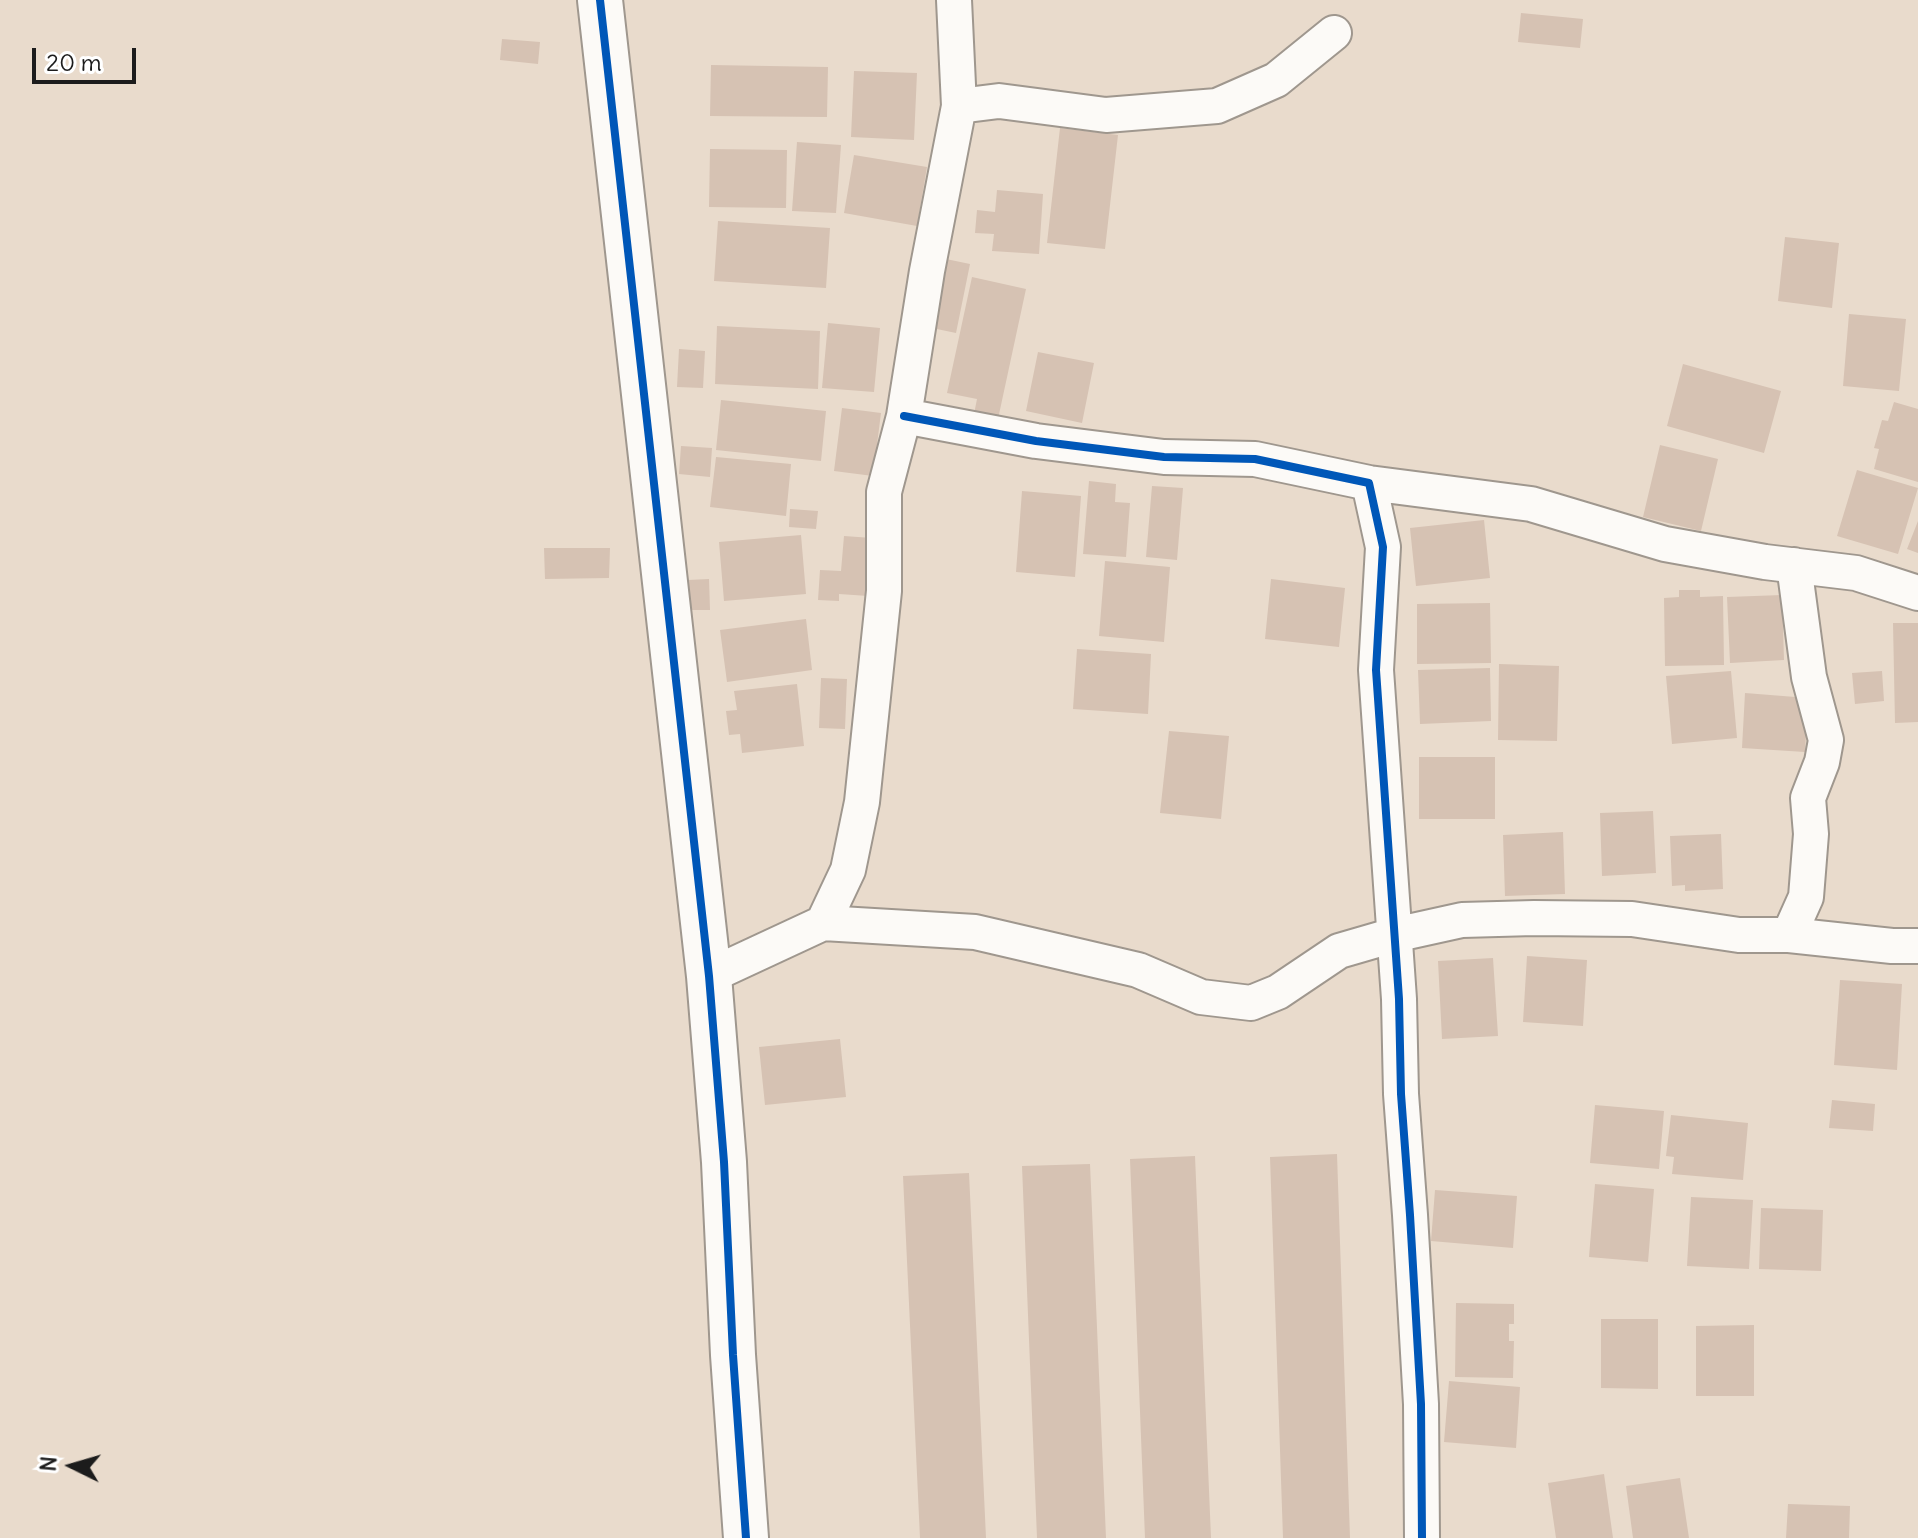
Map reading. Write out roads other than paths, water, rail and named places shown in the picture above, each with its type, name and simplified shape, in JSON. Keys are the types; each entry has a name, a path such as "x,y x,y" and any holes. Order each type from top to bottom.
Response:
{"street":[{"path":"600,0 709,976 724,1162 746,1538"},
{"path":"823,923 848,870 862,802 884,591 884,492 904,416 927,271 959,106 954,0"},
{"path":"959,106 999,101 1106,115 1217,106 1276,80 1334,33"},
{"path":"904,416 1036,441 1164,457 1255,459 1369,483 1531,504 1665,544 1856,573 1918,593"},
{"path":"1369,483 1383,547 1376,670 1399,999 1401,1094 1421,1404 1422,1538"},
{"path":"1789,935 1806,897 1811,834 1808,798 1822,762 1826,740 1809,677 1794,565"},
{"path":"709,976 823,923 975,932 1138,970 1201,997 1251,1003 1278,992 1339,951 1462,920 1632,919 1728,934 1789,935 1918,946"}]}
